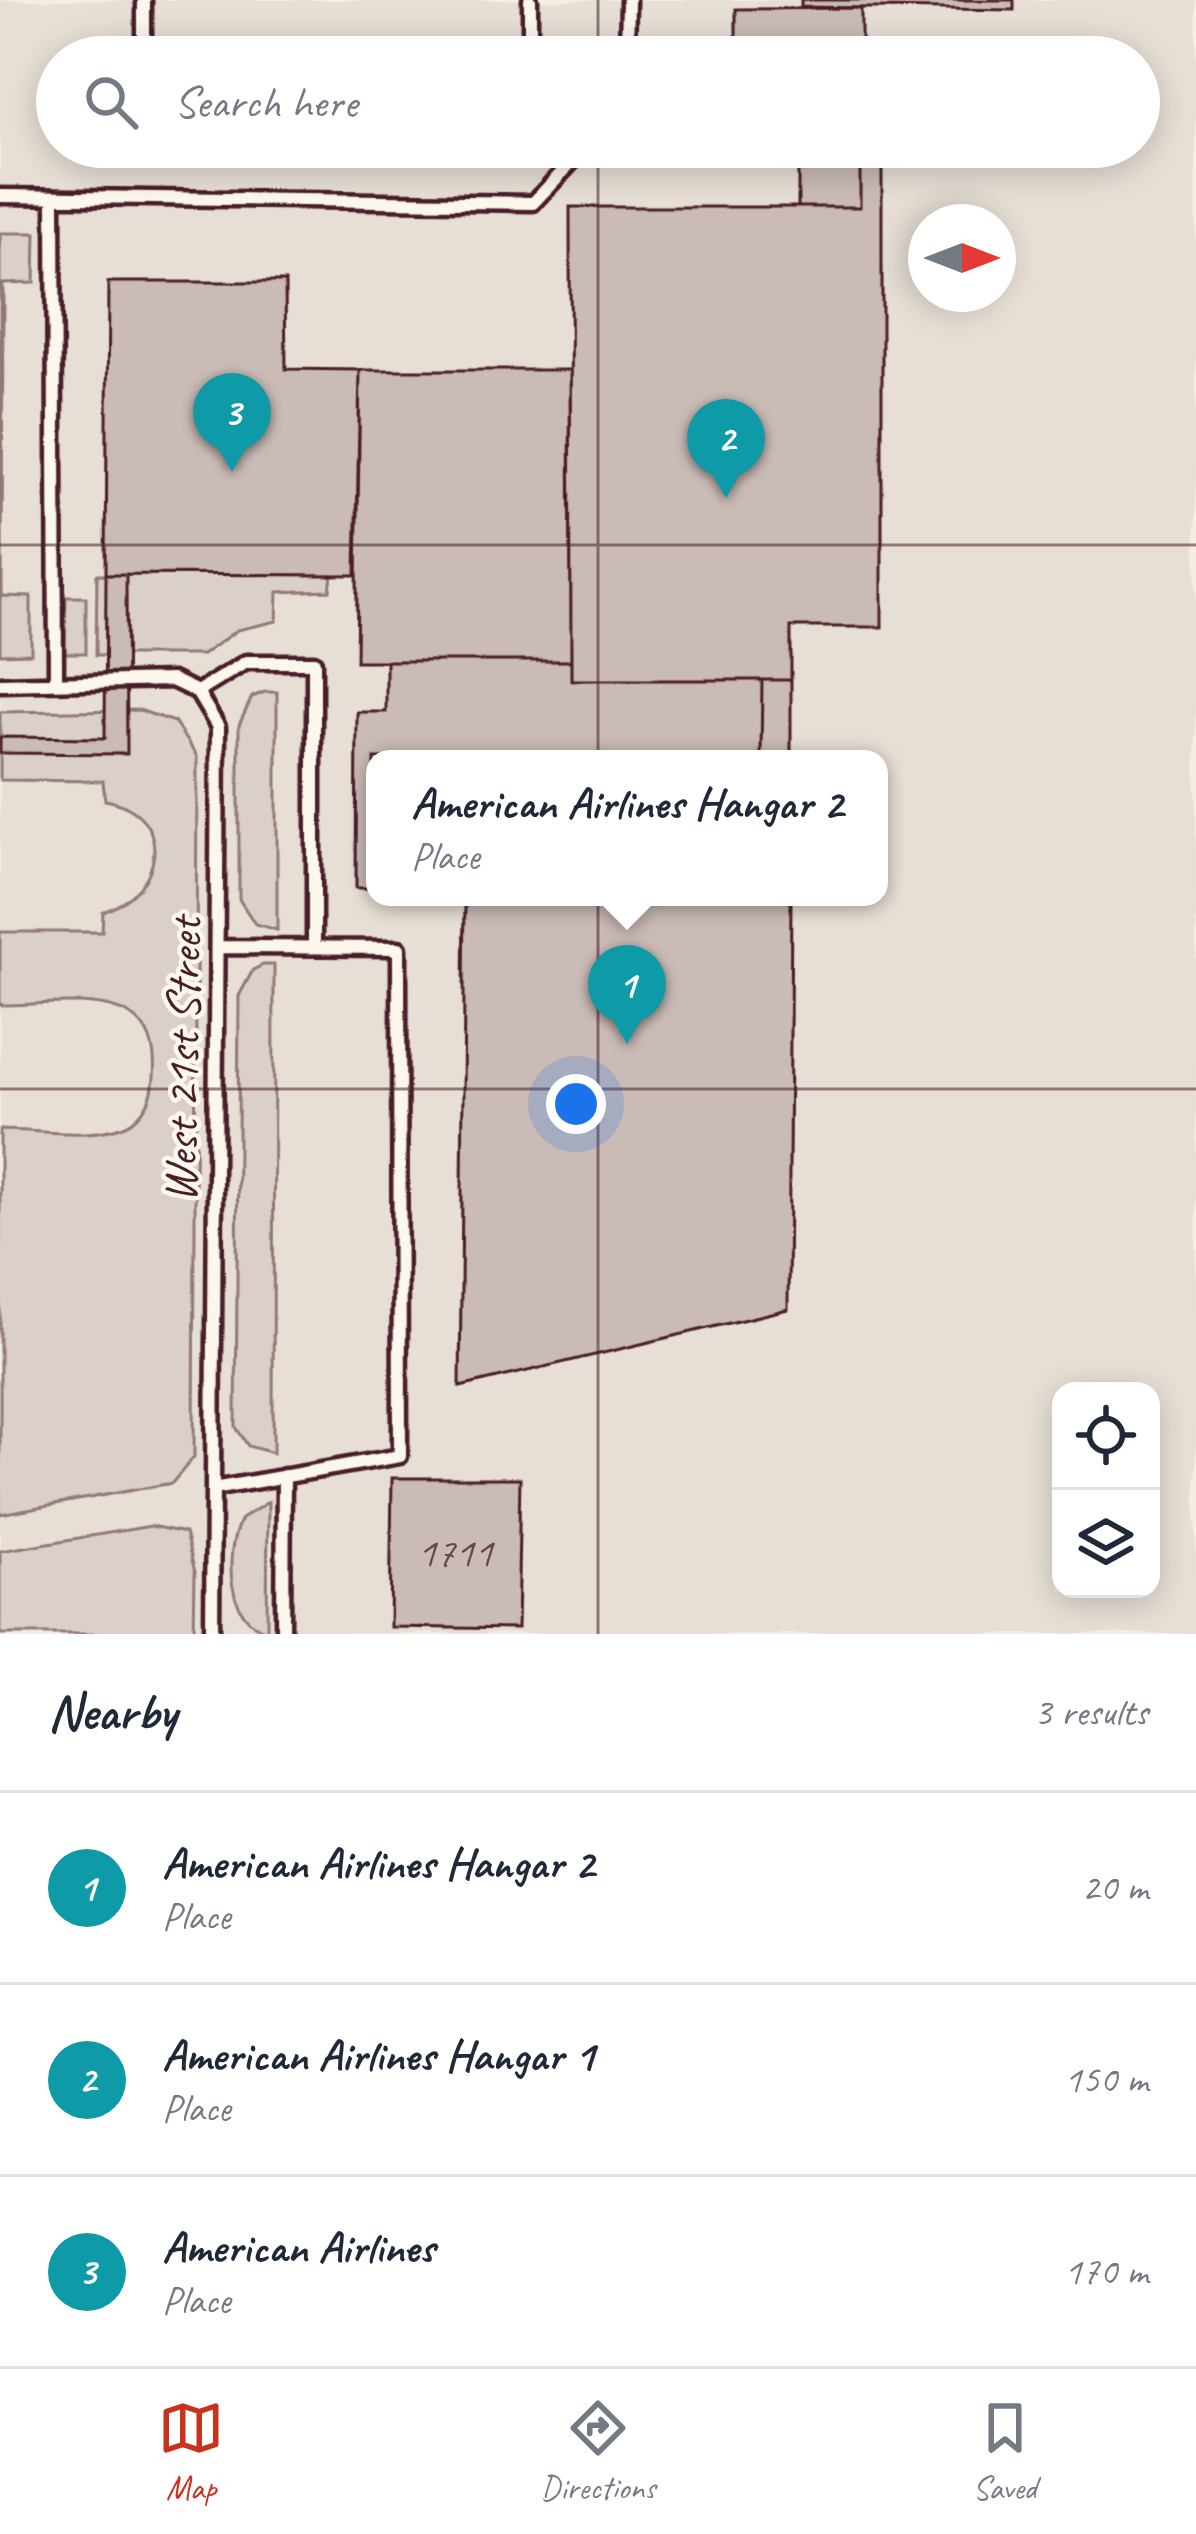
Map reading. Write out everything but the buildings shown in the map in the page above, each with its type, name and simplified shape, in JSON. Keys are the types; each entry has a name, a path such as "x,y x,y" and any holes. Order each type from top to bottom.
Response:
{"lane":[{"path":"144,0 144,36"},
{"path":"530,0 530,36"},
{"path":"627,36 628,0"},
{"path":"0,196 533,203 566,168"},
{"path":"54,197 56,682"},
{"path":"0,684 172,680 197,692 246,662 314,662 314,947"},
{"name":"West 21st Street","path":"197,692 218,727 212,1634"},
{"path":"213,1489 400,1456 399,948 219,947"},
{"path":"283,1634 284,1476"}],"shaded area":[{"path":"0,0 1196,0 1196,1634 0,1634"},
{"path":"0,233 36,233 35,283 3,284 2,596 31,597 31,653 0,654"},
{"path":"97,574 332,575 330,590 278,592 277,621 237,630 202,655 96,655"},
{"path":"66,597 86,597 86,653 65,653"},
{"path":"277,692 277,930 255,924 239,899 239,725 252,697"},
{"path":"139,710 174,722 197,757 194,1457 172,1483 0,1514 0,1130 77,1133 127,1124 150,1099 154,1053 145,1029 108,1006 0,1005 0,932 102,932 103,912 139,888 154,853 143,820 128,808 105,800 103,781 0,780 0,712"},
{"path":"274,965 273,1453 248,1446 236,1427 239,996 253,970"},
{"path":"268,1502 267,1631 243,1613 231,1566 241,1519"},
{"path":"151,1526 185,1533 195,1572 194,1634 0,1634 0,1551"}],"place":[{"name":"American Airlines","path":"232,472"},
{"name":"American Airlines Hangar 1","path":"726,498"},
{"name":"American Airlines Hangar 2","path":"627,1044"}]}
